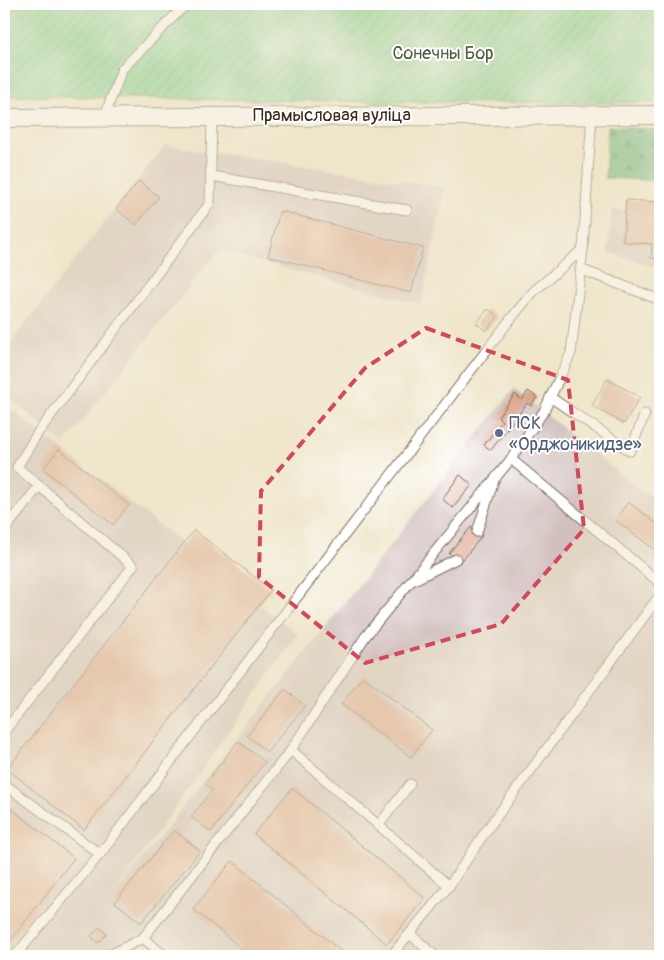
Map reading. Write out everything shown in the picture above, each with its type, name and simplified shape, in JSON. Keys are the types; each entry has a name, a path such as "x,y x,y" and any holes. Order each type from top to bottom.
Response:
{"street":[{"name":"Прамысловая вуліца","path":"4,118 660,115"}],"lane":[{"path":"104,118 122,69 186,4"},
{"path":"108,956 144,938 291,750 364,637 511,459 544,411 571,353 583,249 592,114"},
{"path":"4,732 133,566 16,467 37,434 210,203 212,116"},
{"path":"211,176 406,210"},
{"path":"15,956 100,854 510,321 534,292 583,249"},
{"path":"580,269 660,300"},
{"path":"550,397 630,451 645,414"},
{"path":"511,459 660,583"},
{"path":"477,532 495,478"},
{"path":"4,531 39,486"},
{"path":"408,583 456,559"},
{"path":"391,956 449,886 486,831 660,595"},
{"path":"291,750 449,886"},
{"path":"4,784 100,854"},
{"path":"378,826 410,784"},
{"path":"410,934 435,956"},
{"path":"144,938 165,956"},
{"path":"656,956 660,950"}],"highlighted area":[{"path":"426,328 568,380 584,529 501,624 365,663 259,577 261,491 365,368"}],"shaded area":[{"path":"165,145 446,187 421,304 218,251 64,444 4,393 4,351"},
{"path":"626,200 660,202 660,269 608,252 612,209 625,210"},
{"path":"514,389 640,490 660,500 660,956 4,956 4,404 298,634 108,902"}],"green space":[{"name":"Сонечны Бор","path":"4,4 660,4 660,103 389,102 4,96"},
{"path":"608,126 660,130 660,181 605,178"}],"building":[{"path":"139,181 159,197 136,225 116,209"},
{"path":"626,200 660,202 660,259 651,258 652,244 623,242"},
{"path":"280,211 423,248 411,293 268,256"},
{"path":"488,309 498,317 486,331 476,323"},
{"path":"607,379 640,397 624,424 592,406"},
{"name":"ПСК «Орджоникидзе»","path":"528,391 537,397 531,406 527,403 491,450 484,445 502,421 498,417 515,394 522,400"},
{"path":"59,449 129,505 113,525 43,469"},
{"path":"460,475 472,485 453,508 442,499"},
{"path":"628,502 660,526 660,547 657,551 615,520"},
{"path":"471,527 482,536 460,563 449,553"},
{"path":"194,530 271,590 84,830 7,769"},
{"path":"363,676 432,730 411,757 341,704"},
{"path":"285,689 305,706 267,752 247,736"},
{"path":"238,741 265,762 211,832 191,817 212,790 205,784"},
{"path":"292,788 425,898 387,944 254,834"},
{"path":"4,803 74,858 4,949"},
{"path":"174,830 200,851 141,923 115,902"},
{"path":"232,861 347,956 251,956 193,909"},
{"path":"99,927 107,934 98,943 91,936"}],"place":[{"name":"ПСК «Орджоникидзе»","path":"499,433"}]}
